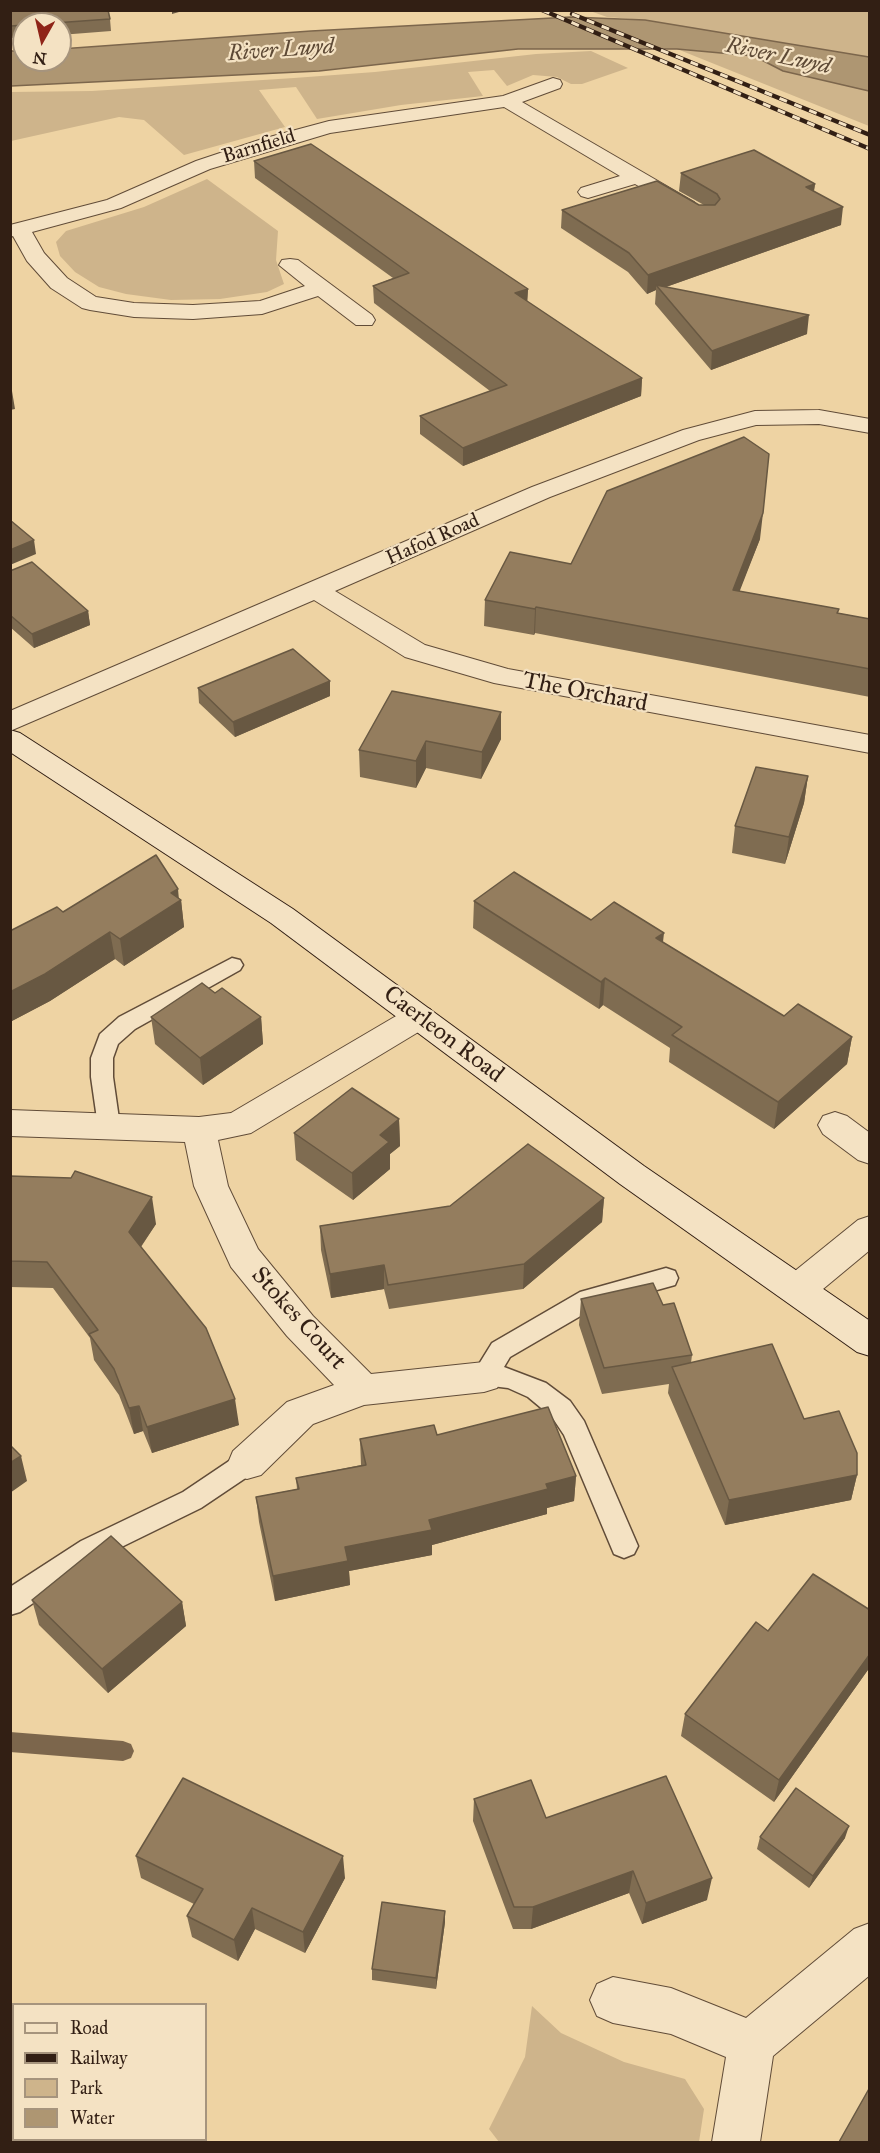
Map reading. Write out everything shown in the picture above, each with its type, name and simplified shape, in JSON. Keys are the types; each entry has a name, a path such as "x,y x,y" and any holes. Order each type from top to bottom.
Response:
{"street":[{"name":"Barnfield","path":"321,288 262,307 193,312 134,310 90,303 59,283 15,231 114,204 203,165 319,129 507,101 553,84"},
{"path":"507,101 706,217"},
{"path":"588,192 637,177"},
{"path":"290,265 364,320"},
{"name":"Hafod Road","path":"10,722 317,591 541,492 691,435 755,418 819,417 870,426"},
{"name":"The Orchard","path":"317,591 415,651 504,677 870,744"},
{"name":"Caerleon Road","path":"10,739 282,916 632,1175 870,1341"},
{"path":"10,1123 199,1130 239,1124 419,1017"},
{"path":"835,1125 870,1151"},
{"name":"Stokes Court","path":"199,1130 211,1186 244,1257 300,1326 363,1390 484,1377"},
{"path":"798,1289 870,1230"},
{"path":"247,1463 300,1413 363,1390"},
{"path":"736,2142 751,2044 870,1945"},
{"path":"613,2000 671,2011 751,2044"}],"lane":[{"path":"109,1126 102,1077 102,1058 108,1040 127,1023 232,965"},
{"path":"624,1546 575,1429 561,1409 537,1390 510,1378 484,1377 501,1350 571,1308 589,1299 666,1278"},
{"path":"10,1603 91,1549 192,1500 247,1463"}],"green space":[{"path":"590,11 869,11 869,57 645,20 607,17"},
{"path":"677,49 754,56 783,71 863,88 869,91 869,126"},
{"path":"591,51 628,68 582,84 571,84 557,77 533,75 507,86 494,70 468,72 483,96 401,105 317,119 296,87 259,90 285,127 184,155 144,120 119,117 11,141 11,92 92,91 294,78 375,72 536,54"},
{"path":"207,179 278,231 276,260 284,284 267,292 220,299 171,300 126,294 99,287 75,272 60,256 56,242 66,231 144,207"},
{"path":"532,2006 561,2033 624,2062 685,2079 704,2109 699,2142 499,2142 489,2129 525,2057"}],"water":[{"name":"River Lwyd","path":"571,17 645,20 869,57 869,91 783,71 754,56 677,49 518,49 319,71 11,86 11,51 12,72 72,72 72,48 311,31"}],"building":[{"path":"10,10 108,10 110,19 72,22 72,12 12,12 11,26"},
{"path":"311,144 528,289 515,293 642,378 463,448 420,416 507,385 373,286 409,273 254,161"},
{"path":"754,150 815,184 806,187 843,207 648,275 629,253 562,210 657,181 699,205 715,205 720,199 717,194 681,173"},
{"path":"656,285 809,315 712,351"},
{"path":"744,437 769,454 763,513 733,590 839,609 837,613 870,619 870,669 536,607 535,609 485,600 510,552 571,564 607,491"},
{"path":"10,520 34,540 10,550"},
{"path":"32,562 88,611 32,634 10,615 10,571"},
{"path":"293,649 330,681 233,722 198,688"},
{"path":"392,691 501,712 482,752 426,741 416,761 359,750"},
{"path":"756,767 808,776 789,837 735,826"},
{"path":"156,855 178,889 171,893 181,900 120,939 110,932 45,974 10,992 10,931 57,907 63,912"},
{"path":"514,872 591,920 614,902 664,933 656,938 784,1016 798,1004 852,1037 778,1102 672,1035 682,1027 605,978 601,982 474,901"},
{"path":"202,983 215,993 222,988 261,1017 200,1058 151,1017"},
{"path":"352,1088 399,1119 380,1135 389,1142 352,1173 294,1133"},
{"path":"528,1144 604,1198 524,1264 388,1285 384,1265 330,1274 320,1226 450,1206"},
{"path":"75,1171 152,1197 129,1232 206,1328 235,1399 147,1427 139,1406 129,1408 114,1369 89,1334 98,1330 47,1262 10,1261 10,1176 71,1178"},
{"path":"653,1283 663,1305 674,1303 692,1355 604,1368 581,1299"},
{"path":"772,1344 804,1419 839,1411 857,1453 857,1475 729,1500 672,1367"},
{"path":"548,1407 576,1476 546,1484 548,1489 429,1520 432,1530 345,1547 348,1561 273,1576 256,1497 299,1489 296,1478 366,1465 360,1439 434,1425 437,1435"},
{"path":"10,1445 21,1456 10,1463"},
{"path":"111,1536 182,1602 102,1669 32,1600"},
{"path":"813,1574 870,1610 870,1654 779,1780 685,1714 756,1622 768,1631"},
{"path":"666,1776 712,1878 646,1903 633,1871 533,1907 514,1907 474,1799 531,1780 546,1818"},
{"path":"183,1778 343,1856 303,1932 252,1908 234,1940 187,1916 203,1889 136,1856"},
{"path":"796,1788 849,1826 813,1876 760,1837"},
{"path":"382,1902 445,1911 436,1978 372,1969"},
{"path":"870,2087 870,2142 839,2142"}],"waterway":[{"path":"10,1742 123,1751"}],"railway":[{"path":"542,10 870,149"},
{"path":"572,14 870,135"}]}
